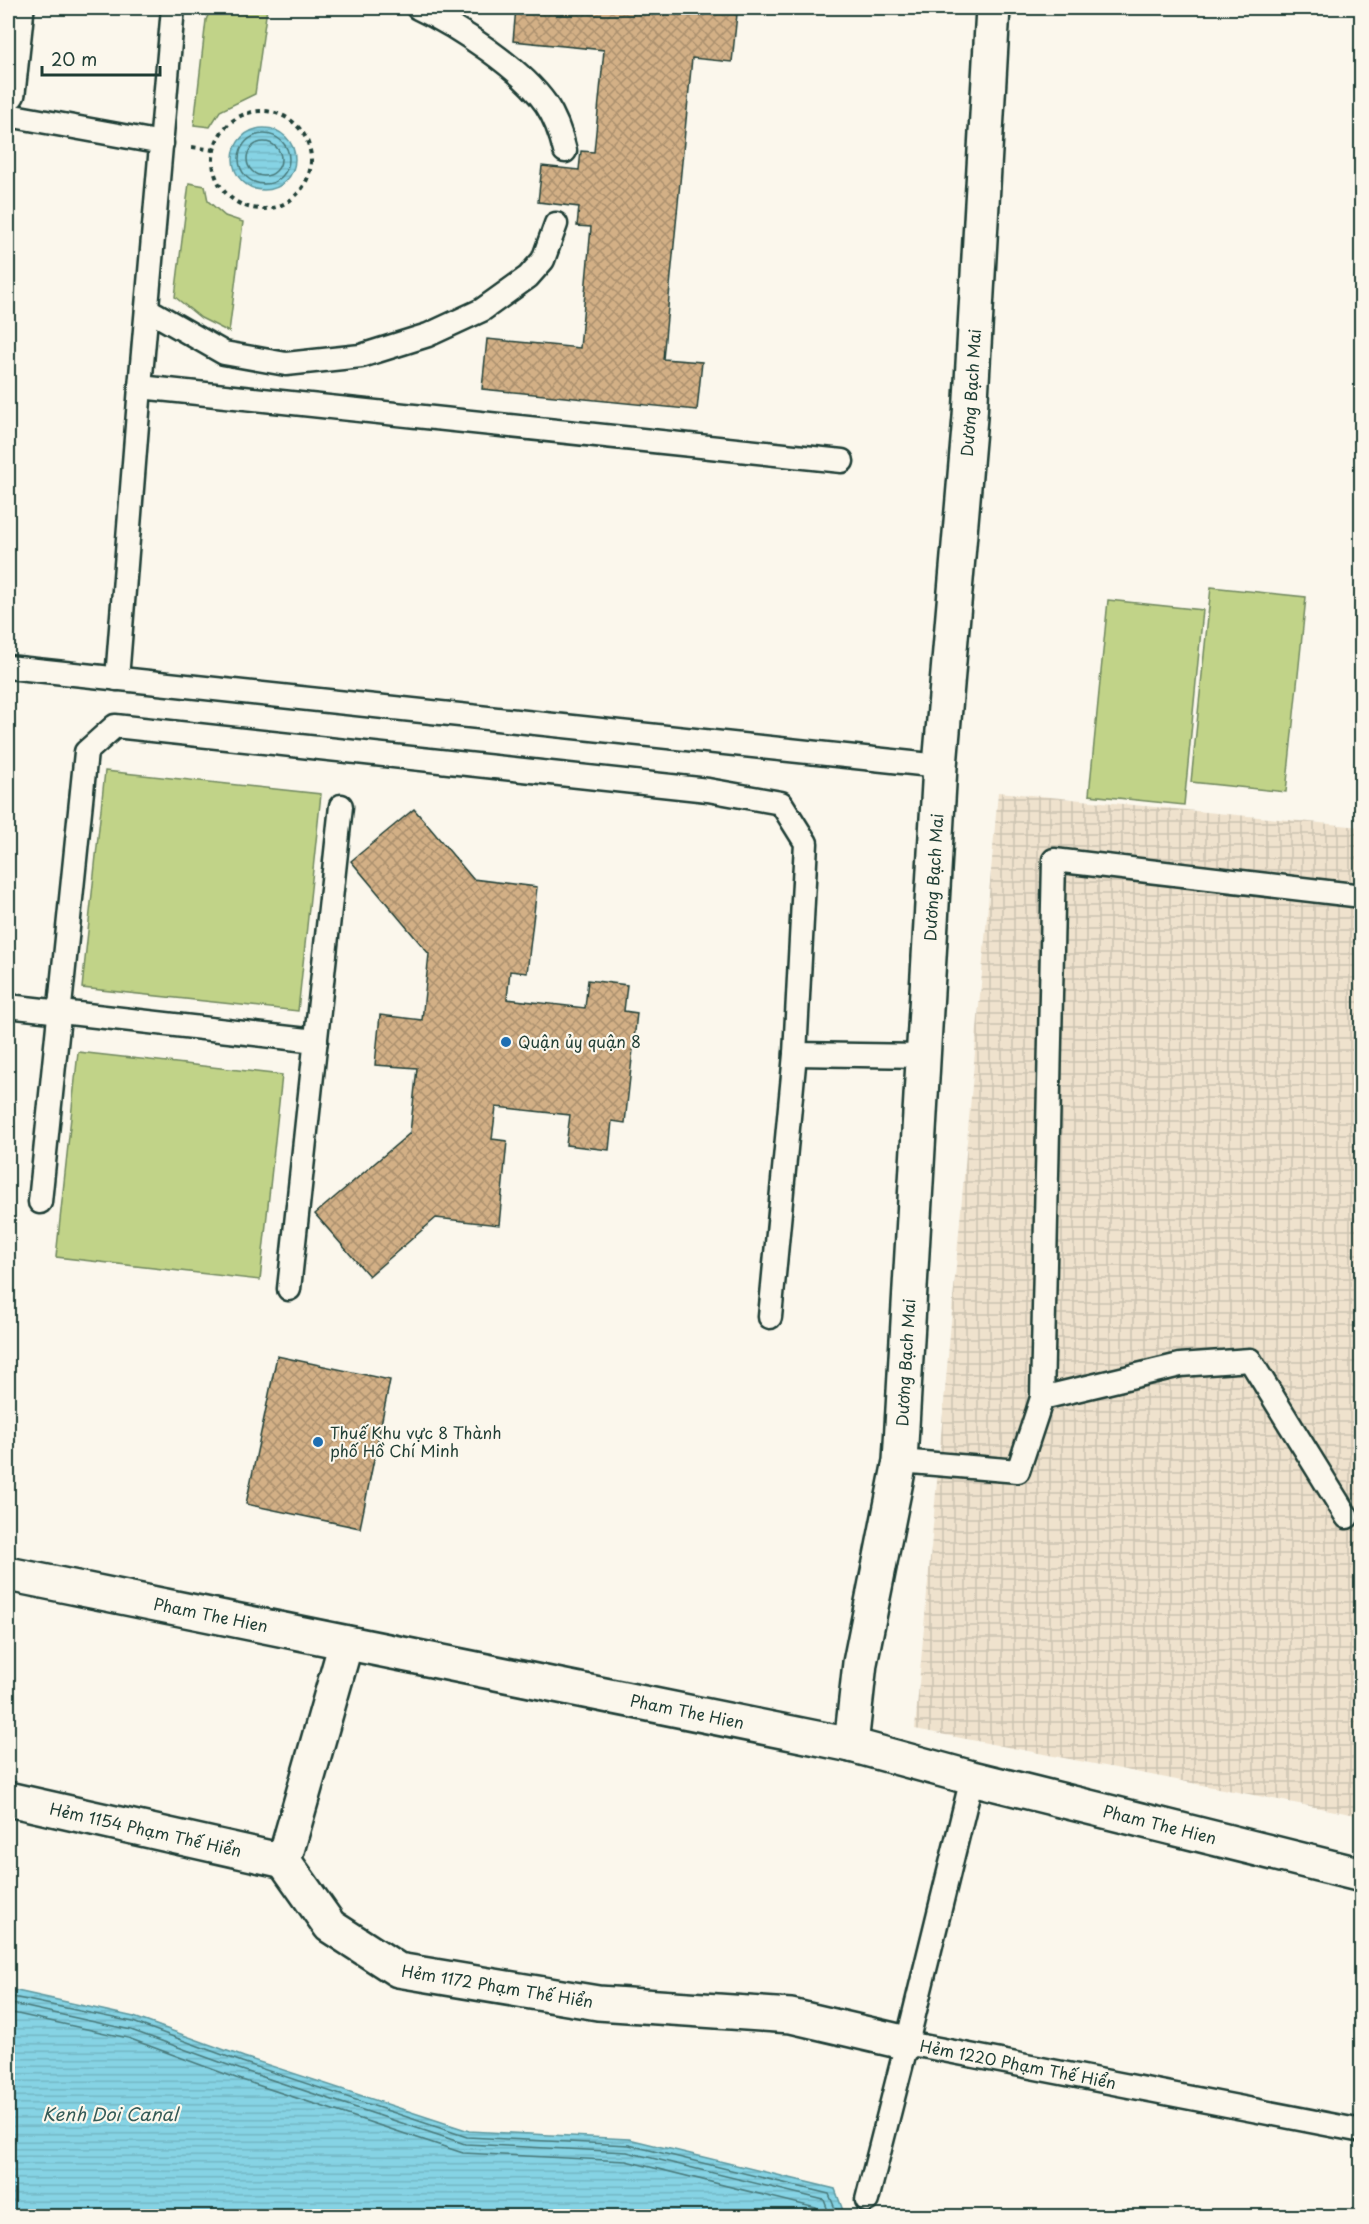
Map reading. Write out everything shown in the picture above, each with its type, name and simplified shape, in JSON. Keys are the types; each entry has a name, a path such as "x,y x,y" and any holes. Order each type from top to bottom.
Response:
{"street":[{"path":"8,93 17,8"},
{"name":"Dương Bạch Mai","path":"851,1745 860,1663 900,1461 940,766 970,417 993,8"},
{"name":"Pham The Hien","path":"8,1574 851,1745 972,1778 1362,1875"},
{"path":"284,1861 346,1643"},
{"name":"Hẻm 1154 Phạm Thế Hiển","path":"8,1799 284,1861"},
{"name":"Hẻm 1172 Phạm Thế Hiển","path":"284,1861 330,1926 398,1970 597,2004 790,2016 907,2043"}],"lane":[{"path":"117,679 174,8"},
{"path":"418,8 441,19 510,66 545,103 559,127 564,151"},
{"path":"8,115 162,143"},
{"path":"147,309 224,353 286,364 361,356 428,335 482,310 528,277 543,260 556,224"},
{"path":"140,387 842,461"},
{"path":"8,667 940,766"},
{"path":"40,1202 86,752 115,726 708,790 781,803 806,843 795,1054 770,1317"},
{"path":"289,1289 341,806"},
{"path":"900,1461 1018,1472 1042,1398 1054,860 1362,896"},
{"path":"8,1006 316,1041"},
{"path":"795,1054 923,1056"},
{"path":"1042,1398 1180,1365 1250,1360 1347,1517"},
{"name":"Hẻm 1220 Phạm Thế Hiển","path":"972,1778 907,2043 1362,2131"},
{"path":"867,2200 907,2043"}],"path":[{"path":"253,111 271,111 298,126 307,139 311,153 311,169 306,184 297,196 284,206 254,210 237,204 224,193 215,178 212,160 215,143 224,129 237,117 253,111"}],"shaded area":[{"path":"998,792 1361,827 1361,1816 915,1729"}],"green space":[{"path":"211,8 267,8 255,94 220,111 210,127 194,125 206,20"},
{"path":"189,183 205,186 208,201 225,216 243,222 229,332 201,318 175,297"},
{"path":"1211,587 1306,597 1286,792 1191,782"},
{"path":"1108,600 1203,610 1184,805 1089,795"},
{"path":"105,771 321,794 298,1011 82,988"},
{"path":"78,1052 282,1075 260,1280 56,1257"}],"water":[{"path":"264,128 276,130 286,137 293,147 295,159 293,171 286,181 276,188 264,190 252,188 242,181 235,171 233,159 235,147 242,137 252,130"},
{"name":"Kenh Doi Canal","path":"8,1989 134,2017 244,2057 469,2131 629,2139 835,2189 845,2216 8,2216"}],"building":[{"path":"516,8 673,8 737,14 732,62 692,58 663,359 702,362 697,410 482,389 487,339 580,348 591,227 577,226 579,207 538,202 542,166 579,170 581,151 594,152 604,50 513,41"},
{"name":"Quận ủy quận 8","path":"414,809 473,879 537,887 527,973 510,971 507,999 585,1008 588,980 627,985 624,1011 637,1013 625,1123 612,1121 609,1150 566,1145 570,1115 496,1107 492,1139 507,1141 499,1225 436,1218 369,1276 315,1214 410,1133 417,1068 375,1065 380,1015 422,1020 429,954 351,861"},
{"name":"Thuế Khu vực 8 Thành phố Hồ Chí Minh","path":"277,1356 390,1380 360,1528 246,1504"}],"place":[{"name":"Quận ủy quận 8","path":"506,1042"},
{"name":"Thuế Khu vực 8 Thành phố Hồ Chí Minh","path":"318,1442"}]}
